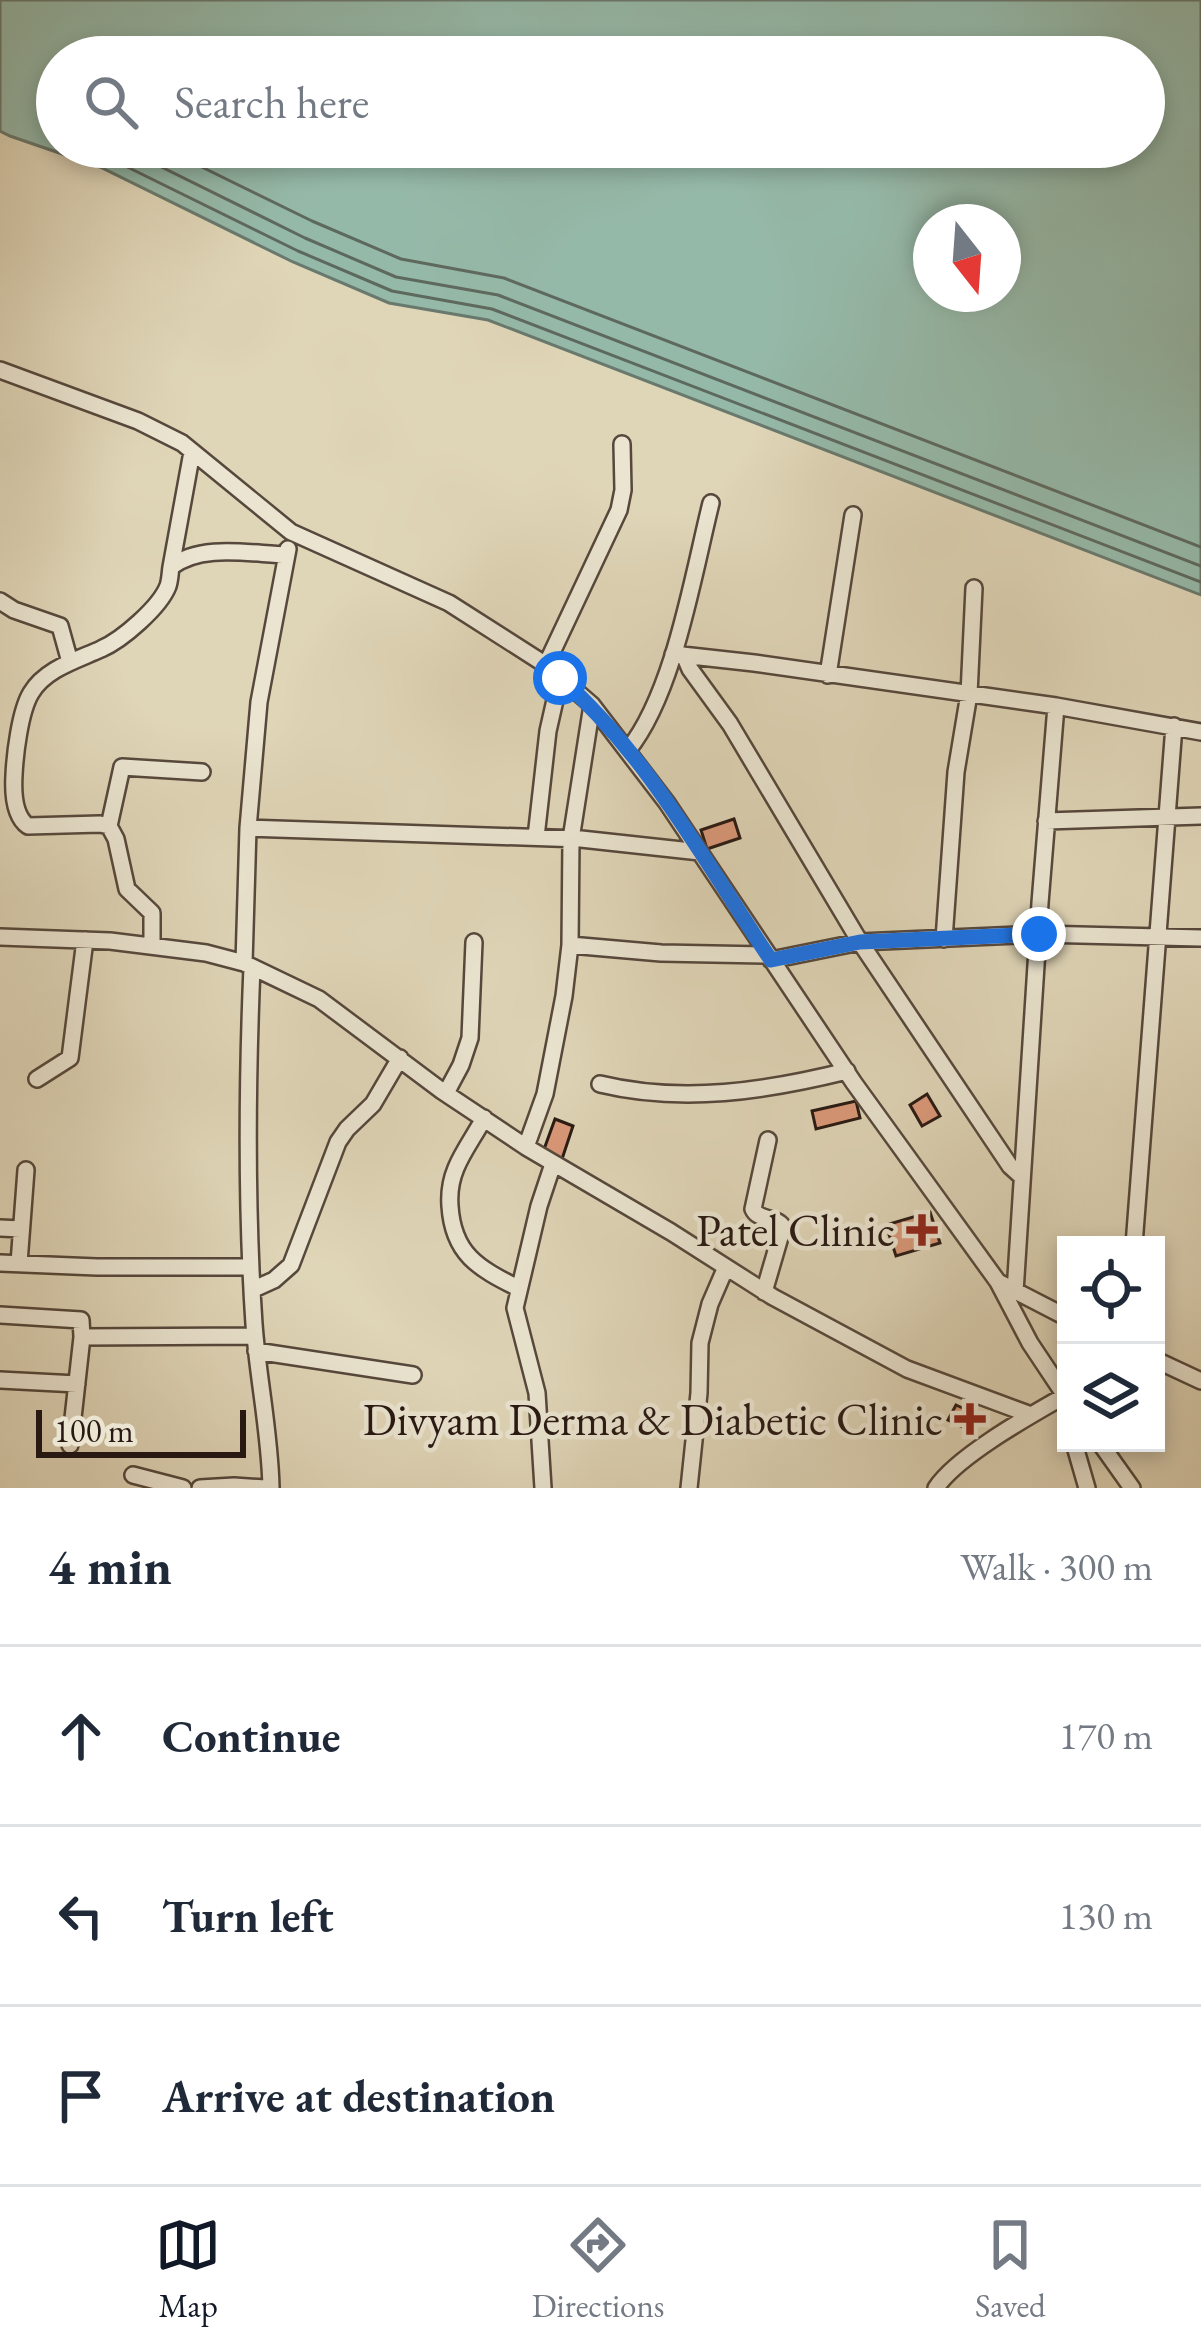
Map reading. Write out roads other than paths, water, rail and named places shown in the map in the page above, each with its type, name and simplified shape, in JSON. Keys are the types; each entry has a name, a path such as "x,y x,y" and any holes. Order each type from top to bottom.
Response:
{"street":[{"path":"0,370 138,421 182,443 291,532 449,603 546,665 592,706 700,852 847,1071 998,1282 1057,1384"},
{"path":"546,665 619,510 622,444"},
{"path":"110,826 23,824 13,781 16,754 31,692 50,674 131,630 168,586 192,452"},
{"path":"628,750 643,732 678,655 711,503"},
{"path":"828,675 853,515"},
{"path":"200,1488 268,1488 270,1456 255,1343 251,1267 248,828 259,702 291,532"},
{"path":"171,568 194,554 287,555"},
{"path":"944,938 956,772 969,694 974,588"},
{"path":"0,601 60,626 70,662"},
{"path":"678,655 1056,706 1201,731"},
{"path":"678,655 730,724 860,942 1021,1176"},
{"path":"536,837 548,731 560,678"},
{"path":"526,1147 545,1094 564,996 572,838 592,706"},
{"path":"1015,1292 1056,706"},
{"path":"1136,1236 1174,726"},
{"path":"0,765 16,754"},
{"path":"152,946 152,913 127,889 110,826 122,767 202,772"},
{"path":"1046,821 1201,817"},
{"path":"248,828 572,838 700,852"},
{"path":"570,945 770,957 860,942 944,938 1039,934 1201,938"},
{"path":"0,937 152,946 206,953 248,965 319,999 526,1147 764,1292 907,1369 1030,1414"},
{"path":"37,1079 70,1058 85,940"},
{"path":"446,1093 470,1038 474,942"},
{"path":"252,1290 291,1265 338,1142 373,1104 400,1058"},
{"path":"601,1084 644,1093 738,1093 847,1071"},
{"path":"484,1118 455,1170 450,1212 461,1249 472,1261 518,1288"},
{"path":"764,1292 783,1226 753,1209 769,1140"},
{"path":"553,1164 518,1288 517,1322 537,1393 543,1488 553,1488"},
{"path":"19,1264 26,1170"},
{"path":"0,1228 20,1229"},
{"path":"0,1263 251,1267"},
{"path":"689,1488 700,1343 726,1268"},
{"path":"998,1282 1057,1313"},
{"path":"0,1316 79,1318 82,1322 70,1444"},
{"path":"82,1337 255,1343 412,1375"},
{"path":"1165,1364 1201,1382"},
{"path":"0,1380 76,1384"},
{"path":"935,1488 981,1448 1030,1414 1057,1402"},
{"path":"1077,1452 1087,1488"},
{"path":"1106,1452 1132,1488"},
{"path":"133,1475 183,1488"}],"water":[{"path":"0,0 1201,0 1201,595 488,320 389,303 293,262 102,168 1165,168 1165,36 36,36 36,145 0,131"}],"place":[{"name":"Patel Clinic","path":"922,1230"},
{"name":"Divyam Derma & Diabetic Clinic","path":"970,1419"}]}
